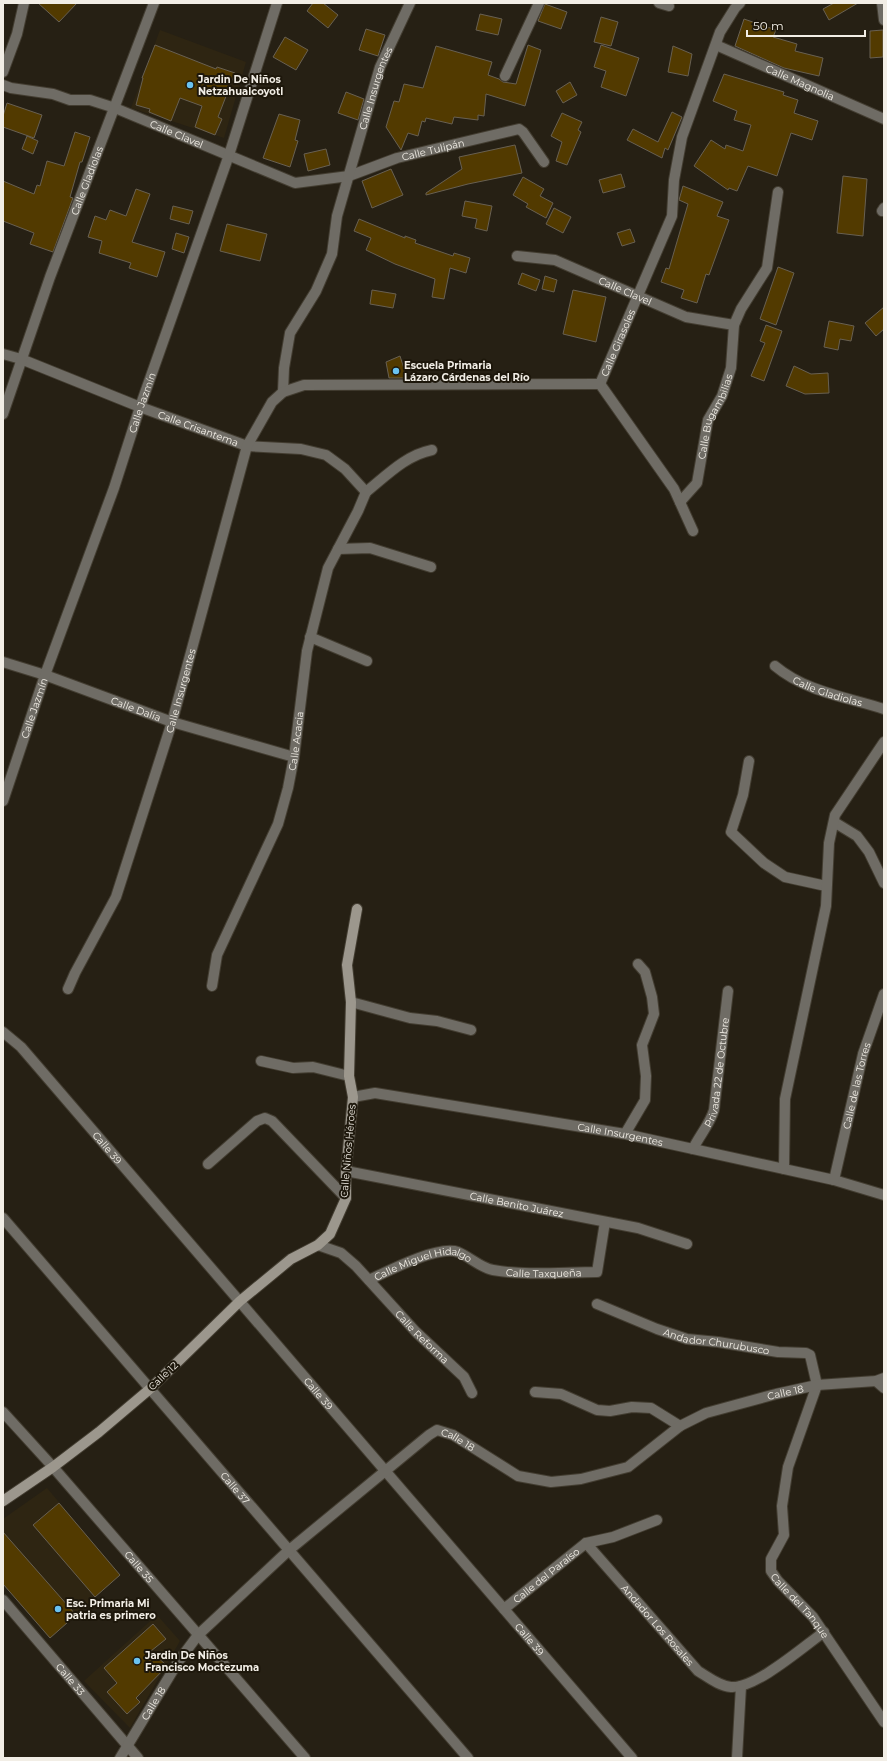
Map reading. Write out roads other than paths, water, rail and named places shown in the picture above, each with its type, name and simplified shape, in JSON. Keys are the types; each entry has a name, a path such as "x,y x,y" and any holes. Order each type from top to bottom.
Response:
{"street":[{"path":"3,72 17,34 24,3"},
{"name":"Calle Gladiolas","path":"3,414 50,277 154,3"},
{"name":"Calle Jazmín","path":"3,801 45,675 114,488 140,407 229,155 277,3"},
{"name":"Calle Insurgentes","path":"68,989 74,973 116,897 172,722 247,446 272,402 282,392 284,368 290,333 316,291 332,254 337,216 380,67 410,3"},
{"path":"505,76 539,3"},
{"path":"658,3 669,6"},
{"path":"716,45 720,32 735,8 740,3"},
{"path":"882,3 884,20"},
{"name":"Calle Magnolia","path":"716,45 884,119"},
{"name":"Calle Girasoles","path":"282,392 304,385 600,384 672,216 674,180 682,137 716,45"},
{"name":"Calle Clavel","path":"3,85 11,88 53,94 70,100 90,100 115,108 295,183 349,176"},
{"name":"Calle Tulipán","path":"349,176 397,158 519,129 523,132 544,162"},
{"path":"734,325 741,309 767,268 778,192"},
{"name":"Calle Clavel","path":"517,256 555,260 686,317 734,325"},
{"name":"Calle Bugambilias","path":"680,502 697,483 708,420 722,396 731,368 734,325"},
{"name":"Calle Crisantema","path":"3,354 21,359 140,407 247,446 301,448 326,455 345,469 366,492"},
{"path":"600,384 674,489 693,532"},
{"path":"366,492 407,459 419,452 432,450"},
{"name":"Calle Acacia","path":"212,986 217,955 278,824 288,788 294,757 307,651 328,568 358,511 366,492"},
{"path":"338,548 370,548 431,567"},
{"path":"310,637 367,662"},
{"name":"Calle Dalia","path":"3,662 45,675 172,722 294,757"},
{"name":"Calle Gladiolas","path":"775,666 789,677 817,690 884,709"},
{"path":"784,1169 785,1099 826,906 826,886 830,843 835,815 884,742"},
{"path":"749,761 743,795 731,832 764,863 785,877 826,886"},
{"path":"834,822 857,836 869,852 884,883"},
{"name":"Calle Niños Héroes","path":"318,1245 330,1234 346,1198 346,1171 353,1097 349,1076 351,1002 347,964 357,909"},
{"path":"625,1134 645,1100 646,1076 642,1045 654,1014 652,997 646,972 638,964"},
{"name":"Privada 22 de Octubre","path":"693,1149 701,1132 712,1117 714,1110 728,991"},
{"name":"Calle de las Torres","path":"834,1180 863,1054 884,994"},
{"path":"351,1002 410,1018 437,1021 471,1030"},
{"name":"Calle 39","path":"3,1032 21,1047 632,1758"},
{"path":"261,1061 293,1068 313,1067 349,1076"},
{"name":"Calle Insurgentes","path":"353,1097 375,1093 383,1094 625,1134 834,1180 884,1194"},
{"path":"208,1164 257,1121 265,1118 272,1121 346,1198"},
{"name":"Calle Benito Juárez","path":"346,1171 638,1228 687,1244"},
{"name":"Calle 37","path":"3,1218 151,1388 288,1551 468,1758"},
{"name":"Calle Taxqueña","path":"492,1270 537,1273 597,1272 605,1222"},
{"name":"Calle 12","path":"3,1501 53,1467 151,1388 240,1301 291,1259 318,1245"},
{"name":"Calle Miguel Hidalgo","path":"318,1245 341,1254 369,1280 414,1259 437,1253 456,1252 492,1270"},
{"name":"Calle Reforma","path":"369,1280 416,1332 464,1377 472,1393"},
{"name":"Andador Churubusco","path":"597,1304 657,1330 687,1339 718,1342 778,1352 806,1353 810,1355 812,1360 817,1385"},
{"name":"Calle 18","path":"120,1758 178,1662 198,1635 288,1551 384,1470 437,1430 453,1435 518,1476 551,1482 581,1479 628,1466 680,1426 712,1411 817,1385 881,1382"},
{"name":"Calle del Tanque","path":"817,1385 788,1467 782,1506 784,1534 771,1559 771,1571 778,1581 813,1617 884,1722"},
{"path":"535,1392 561,1394 597,1410 610,1411 632,1407 652,1408 680,1426"},
{"name":"Calle 35","path":"3,1412 53,1467 305,1758"},
{"name":"Calle del Paraíso","path":"504,1609 586,1544 613,1537 657,1520"},
{"name":"Andador Los Rosales","path":"586,1544 698,1671 718,1683 731,1687 741,1686"},
{"name":"Calle 33","path":"3,1600 138,1758"},
{"path":"737,1758 741,1686 758,1679 824,1632"}],"place":[{"name":"Jardin De Niños Netzahualcoyotl","path":"190,85"},
{"name":"Escuela Primaria Lázaro Cárdenas del Río","path":"396,371"},
{"name":"Esc. Primaria Mi patria es primero","path":"58,1609"},
{"name":"Jardin De Niños Francisco Moctezuma","path":"137,1661"}]}
